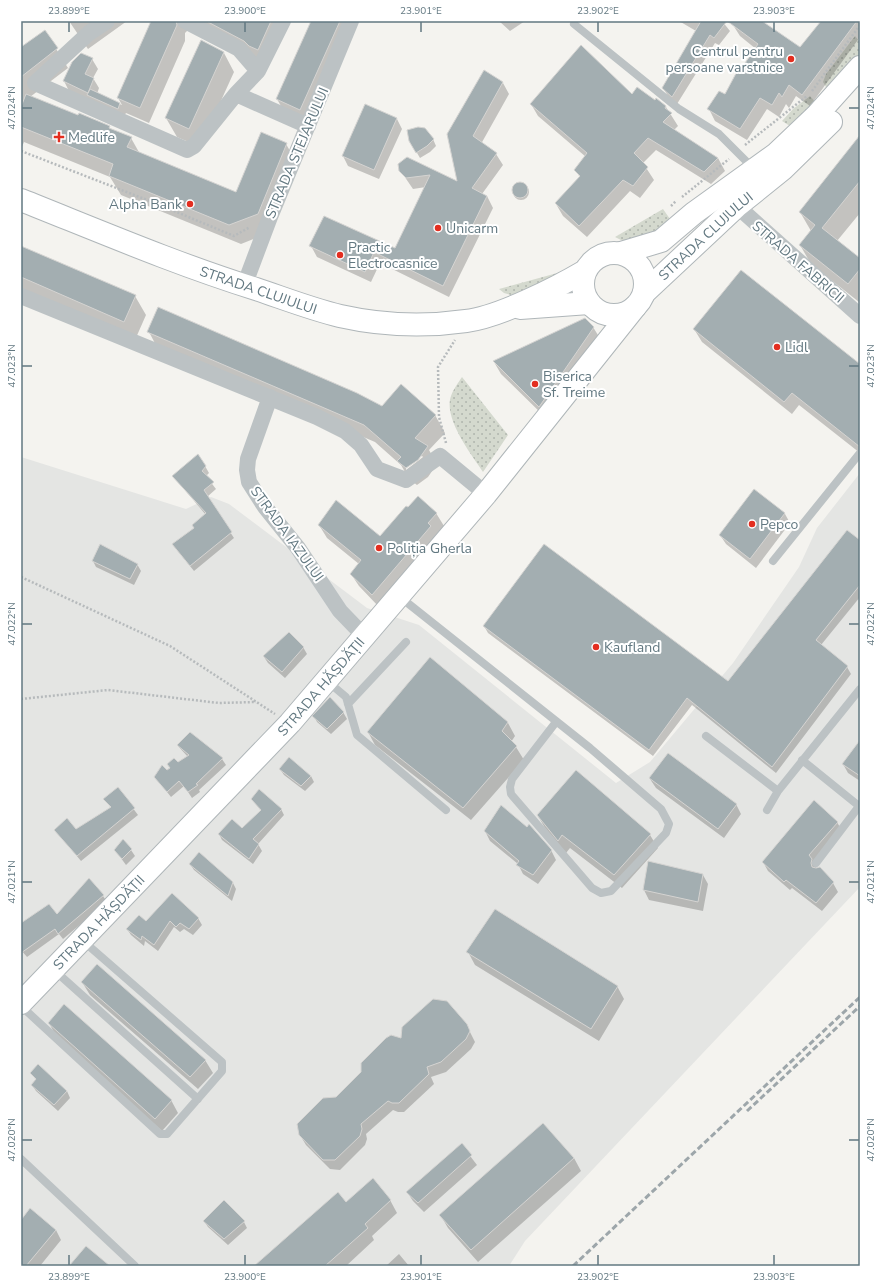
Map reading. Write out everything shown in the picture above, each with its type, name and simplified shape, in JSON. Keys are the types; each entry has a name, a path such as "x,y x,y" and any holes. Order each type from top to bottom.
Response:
{"main road":[{"path":"761,175 776,154 816,116 860,67"},
{"path":"761,175 828,126 860,90"},
{"name":"STRADA CLUJULUI","path":"505,309 596,308 620,315 640,300 737,206 761,175"},
{"name":"STRADA CLUJULUI","path":"21,200 173,261 244,286 338,316 394,324 467,321 505,309 564,284 585,271 596,258 604,254 621,253 661,241 694,213 761,175"},
{"name":"STRADA CLUJULUI","path":"621,253 629,256 641,268 644,276 640,300"},
{"path":"585,271 583,287 596,308 599,352"},
{"name":"STRADA HĂȘDĂȚII","path":"21,1003 290,723 327,681 486,494 640,300"}],"street":[{"path":"107,21 89,33 35,83 187,150 194,146 236,94 258,71 283,21"},
{"path":"185,21 239,49 258,71"},
{"name":"STRADA STEJARULUI","path":"244,286 270,217 297,156 351,21"},
{"path":"236,94 308,126"},
{"path":"694,213 737,206"},
{"name":"STRADA FABRICII","path":"737,206 860,316"},
{"path":"21,296 270,396 345,431 361,445 377,469 384,472 406,480 440,456 486,494"},
{"name":"STRADA IAZULUI","path":"270,396 248,460 247,470 249,482 265,507 298,548 340,611 365,636"}],"lane":[{"path":"574,24 680,109 719,134 761,175"},
{"path":"773,561 860,452"},
{"path":"399,596 556,722 661,809 669,824 666,833 611,891 601,893 592,888 511,794 510,787 512,779 556,722"},
{"path":"348,704 406,642"},
{"path":"327,681 346,697 357,735 446,810"},
{"path":"767,810 778,791 860,689"},
{"path":"706,736 778,791"},
{"path":"802,760 860,805 816,863"},
{"path":"21,1006 160,1134 167,1134 222,1071 222,1062 82,940"},
{"path":"53,970 198,1099"},
{"path":"21,1159 135,1266"}],"path":[{"path":"671,206 809,95 860,25"},
{"path":"21,151 155,203 234,236 270,217"},
{"path":"450,465 449,453 439,417 438,367 467,321"},
{"path":"21,577 170,646 290,723"},
{"path":"21,699 108,690 219,703 257,702"}],"shaded area":[{"path":"855,36 860,42 860,60 838,86 826,87 823,82 826,74"},
{"path":"810,96 818,105 793,128 782,121 793,109"},
{"path":"663,209 670,219 669,224 639,243 621,240 615,237"},
{"path":"561,272 553,283 511,295 504,293 499,289"},
{"path":"462,377 508,435 483,472 465,446 454,425 451,415 451,396"},
{"path":"21,457 186,509 211,497 229,504 367,608 419,625 616,783 650,762 733,663 799,567 817,528 860,473 860,887 525,1241 509,1266 21,1266"}],"building":[{"path":"151,21 176,21 177,25 140,108 117,98"},
{"path":"271,21 258,50 208,22"},
{"path":"311,21 340,21 300,110 276,99"},
{"path":"701,21 727,21 714,38 710,35 672,97 662,88"},
{"name":"Centrul pentru persoane varstnice","path":"727,21 762,21 800,47 821,21 857,21 802,95 789,85 782,97 779,93 772,105 760,98 740,129 707,109 719,91 725,94 741,64 743,66 758,44"},
{"path":"45,30 58,48 21,77 21,47"},
{"path":"201,40 224,52 189,129 165,118"},
{"path":"581,45 632,94 637,87 655,100 656,98 666,106 665,108 672,113 663,122 718,158 704,172 648,138 634,153 648,167 633,186 623,180 579,226 555,203 580,176 574,170 587,153 530,104"},
{"path":"81,53 93,58 85,74 94,78 88,93 63,81 72,62"},
{"path":"484,70 503,82 473,136 497,153 472,188 487,196 443,286 374,252 365,272 309,246 324,216 395,248 430,175 406,178 399,171 398,164 407,157 457,181 447,134"},
{"path":"90,89 120,103 118,109 87,95"},
{"path":"26,94 110,126 109,128 132,137 127,147 236,192 261,132 287,143 258,214 229,225 109,176 113,164 21,127 21,107"},
{"path":"365,104 397,118 374,170 342,156"},
{"path":"418,127 425,128 434,139 427,146 416,153 409,141 407,130"},
{"path":"860,135 860,181 822,228 860,258 860,269 848,284 799,245 815,225 799,212"},
{"path":"517,182 523,182 528,187 526,196 523,198 517,198 512,193 512,187"},
{"path":"21,246 136,295 124,322 21,277"},
{"name":"Lidl","path":"741,270 860,364 860,447 792,393 784,402 693,329"},
{"path":"158,307 357,393 382,406 401,384 436,415 415,438 428,446 418,460 406,468 397,461 401,457 364,425 147,332"},
{"name":"Biserica Sf. Treime","path":"585,318 594,327 539,407 493,361"},
{"path":"198,454 206,466 202,471 214,482 204,490 232,532 190,566 172,544 194,528 192,525 206,513 172,476"},
{"name":"Pepco","path":"754,489 785,513 750,559 719,535"},
{"name":"Poliția Gherla","path":"418,496 437,513 428,523 431,526 372,595 350,574 361,560 318,525 336,500 380,536 406,506 408,507"},
{"path":"847,530 860,540 860,585 816,640 848,666 772,767 687,698 649,750 483,626 544,544 728,681"},
{"path":"100,544 138,564 130,579 92,561"},
{"path":"289,632 304,647 282,672 263,656"},
{"path":"430,657 508,722 502,731 517,746 463,808 367,732"},
{"path":"330,697 344,712 327,729 312,716"},
{"path":"190,732 223,758 196,784 198,785 188,792 179,781 167,792 154,777 162,765 167,770 170,768 167,764 174,758 178,762 189,755 177,745"},
{"path":"860,740 860,776 842,764"},
{"path":"668,753 737,804 718,829 649,778"},
{"path":"289,757 311,776 301,786 279,769"},
{"path":"576,770 651,834 614,875 562,835 558,841 537,815"},
{"path":"118,787 135,808 77,856 54,830 67,818 76,829 111,807 103,799"},
{"path":"259,789 282,809 253,839 259,844 249,859 218,834 232,819 242,828 261,810 251,799"},
{"path":"814,800 838,822 809,855 812,859 812,867 820,867 834,882 816,903 786,880 784,882 762,862"},
{"path":"501,805 527,827 529,824 552,850 533,875 516,865 519,861 484,831"},
{"path":"123,839 132,849 122,859 114,850"},
{"path":"199,852 233,882 228,896 189,864"},
{"path":"648,861 703,874 698,902 643,890"},
{"path":"89,878 104,895 58,934 55,929 21,953 21,923 49,904 57,914"},
{"path":"172,893 199,918 189,929 180,923 176,927 170,921 154,945 142,936 141,940 126,929 139,915 146,921"},
{"path":"495,909 618,986 591,1029 466,952"},
{"path":"97,964 206,1060 190,1077 81,982"},
{"path":"433,999 447,1001 467,1024 470,1031 466,1039 441,1062 427,1067 429,1074 399,1103 392,1103 388,1101 361,1124 362,1129 360,1136 335,1160 323,1160 299,1135 297,1124 323,1098 336,1097 361,1072 361,1063 386,1038 391,1035 401,1038 402,1027"},
{"path":"64,1004 172,1100 155,1119 48,1023"},
{"path":"38,1064 67,1091 54,1105 31,1085 36,1079 30,1073"},
{"path":"543,1123 574,1158 471,1250 439,1215"},
{"path":"462,1143 472,1155 418,1203 406,1192"},
{"path":"373,1178 391,1200 365,1224 368,1228 325,1266 254,1266 338,1192 346,1202"},
{"path":"224,1200 245,1221 224,1239 203,1221"},
{"path":"30,1208 56,1230 26,1266 21,1266 21,1220"},
{"path":"86,1246 110,1266 69,1266"}],"railway":[{"path":"573,1266 860,997"},
{"path":"747,1111 860,1006"}],"place":[{"name":"Centrul pentru persoane varstnice","path":"791,59"},
{"name":"Medlife","path":"59,137"},
{"name":"Alpha Bank","path":"190,204"},
{"name":"Unicarm","path":"438,228"},
{"name":"Practic Electrocasnice","path":"340,255"},
{"name":"Lidl","path":"777,347"},
{"name":"Biserica Sf. Treime","path":"535,384"},
{"name":"Pepco","path":"752,524"},
{"name":"Poliția Gherla","path":"379,548"},
{"name":"Kaufland","path":"596,647"}]}
